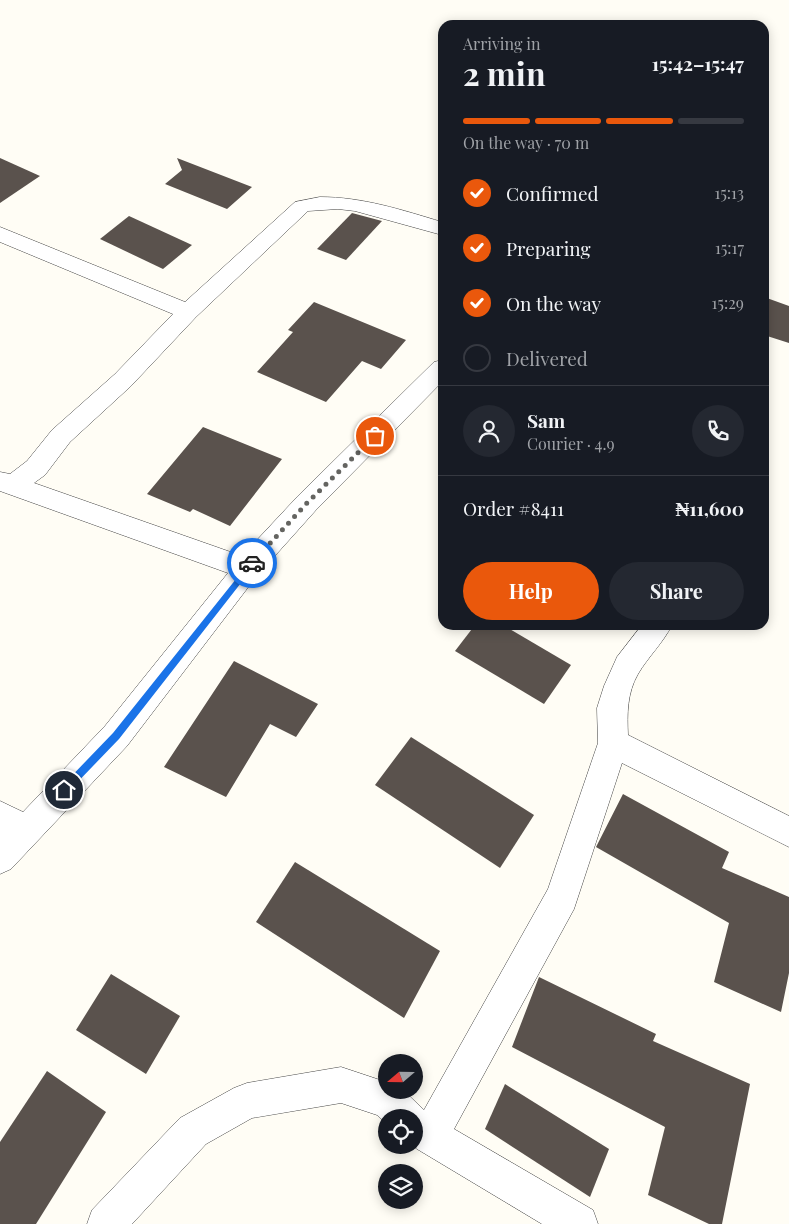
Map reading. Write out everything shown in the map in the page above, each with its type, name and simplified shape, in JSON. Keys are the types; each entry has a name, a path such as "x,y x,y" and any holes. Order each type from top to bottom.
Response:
{"street":[{"path":"7,483 36,468 62,436 123,380 188,312 302,206 323,201 352,204 438,228"},
{"path":"0,234 188,312"},
{"path":"0,858 12,823 116,736 246,569 307,503 438,372"},
{"path":"7,483 246,569"},
{"path":"423,1116 562,897 612,744 612,708 618,686 627,666 654,630"},
{"path":"612,744 789,832"},
{"path":"106,1224 193,1131 246,1101 341,1086 388,1101 398,1109"},
{"path":"423,1129 579,1224"}],"building":[{"path":"0,158 40,176 0,203"},
{"path":"177,158 252,187 227,209 165,184 182,170"},
{"path":"352,213 382,221 346,260 317,249"},
{"path":"129,216 192,245 163,269 100,239"},
{"path":"769,299 789,306 789,343 769,337"},
{"path":"314,302 406,340 381,369 362,361 326,402 257,372 293,332 288,330"},
{"path":"203,427 282,459 230,526 193,509 190,512 147,494"},
{"path":"471,630 512,630 571,665 544,704 455,651"},
{"path":"234,661 318,704 296,737 270,724 226,797 164,767"},
{"path":"411,737 534,815 500,868 375,785"},
{"path":"623,794 729,852 722,868 789,897 789,973 781,1012 714,982 729,923 596,847"},
{"path":"295,862 440,951 404,1018 256,922"},
{"path":"111,974 180,1016 146,1074 76,1030"},
{"path":"539,977 656,1034 653,1041 750,1084 722,1224 709,1224 648,1195 665,1127 512,1047"},
{"path":"47,1071 106,1112 36,1224 0,1224 0,1142"},
{"path":"505,1084 609,1149 590,1197 485,1129"}],"way so far":[{"path":"252,563 307,503 375,436"}],"route":[{"path":"64,790 116,736 252,563"}]}
